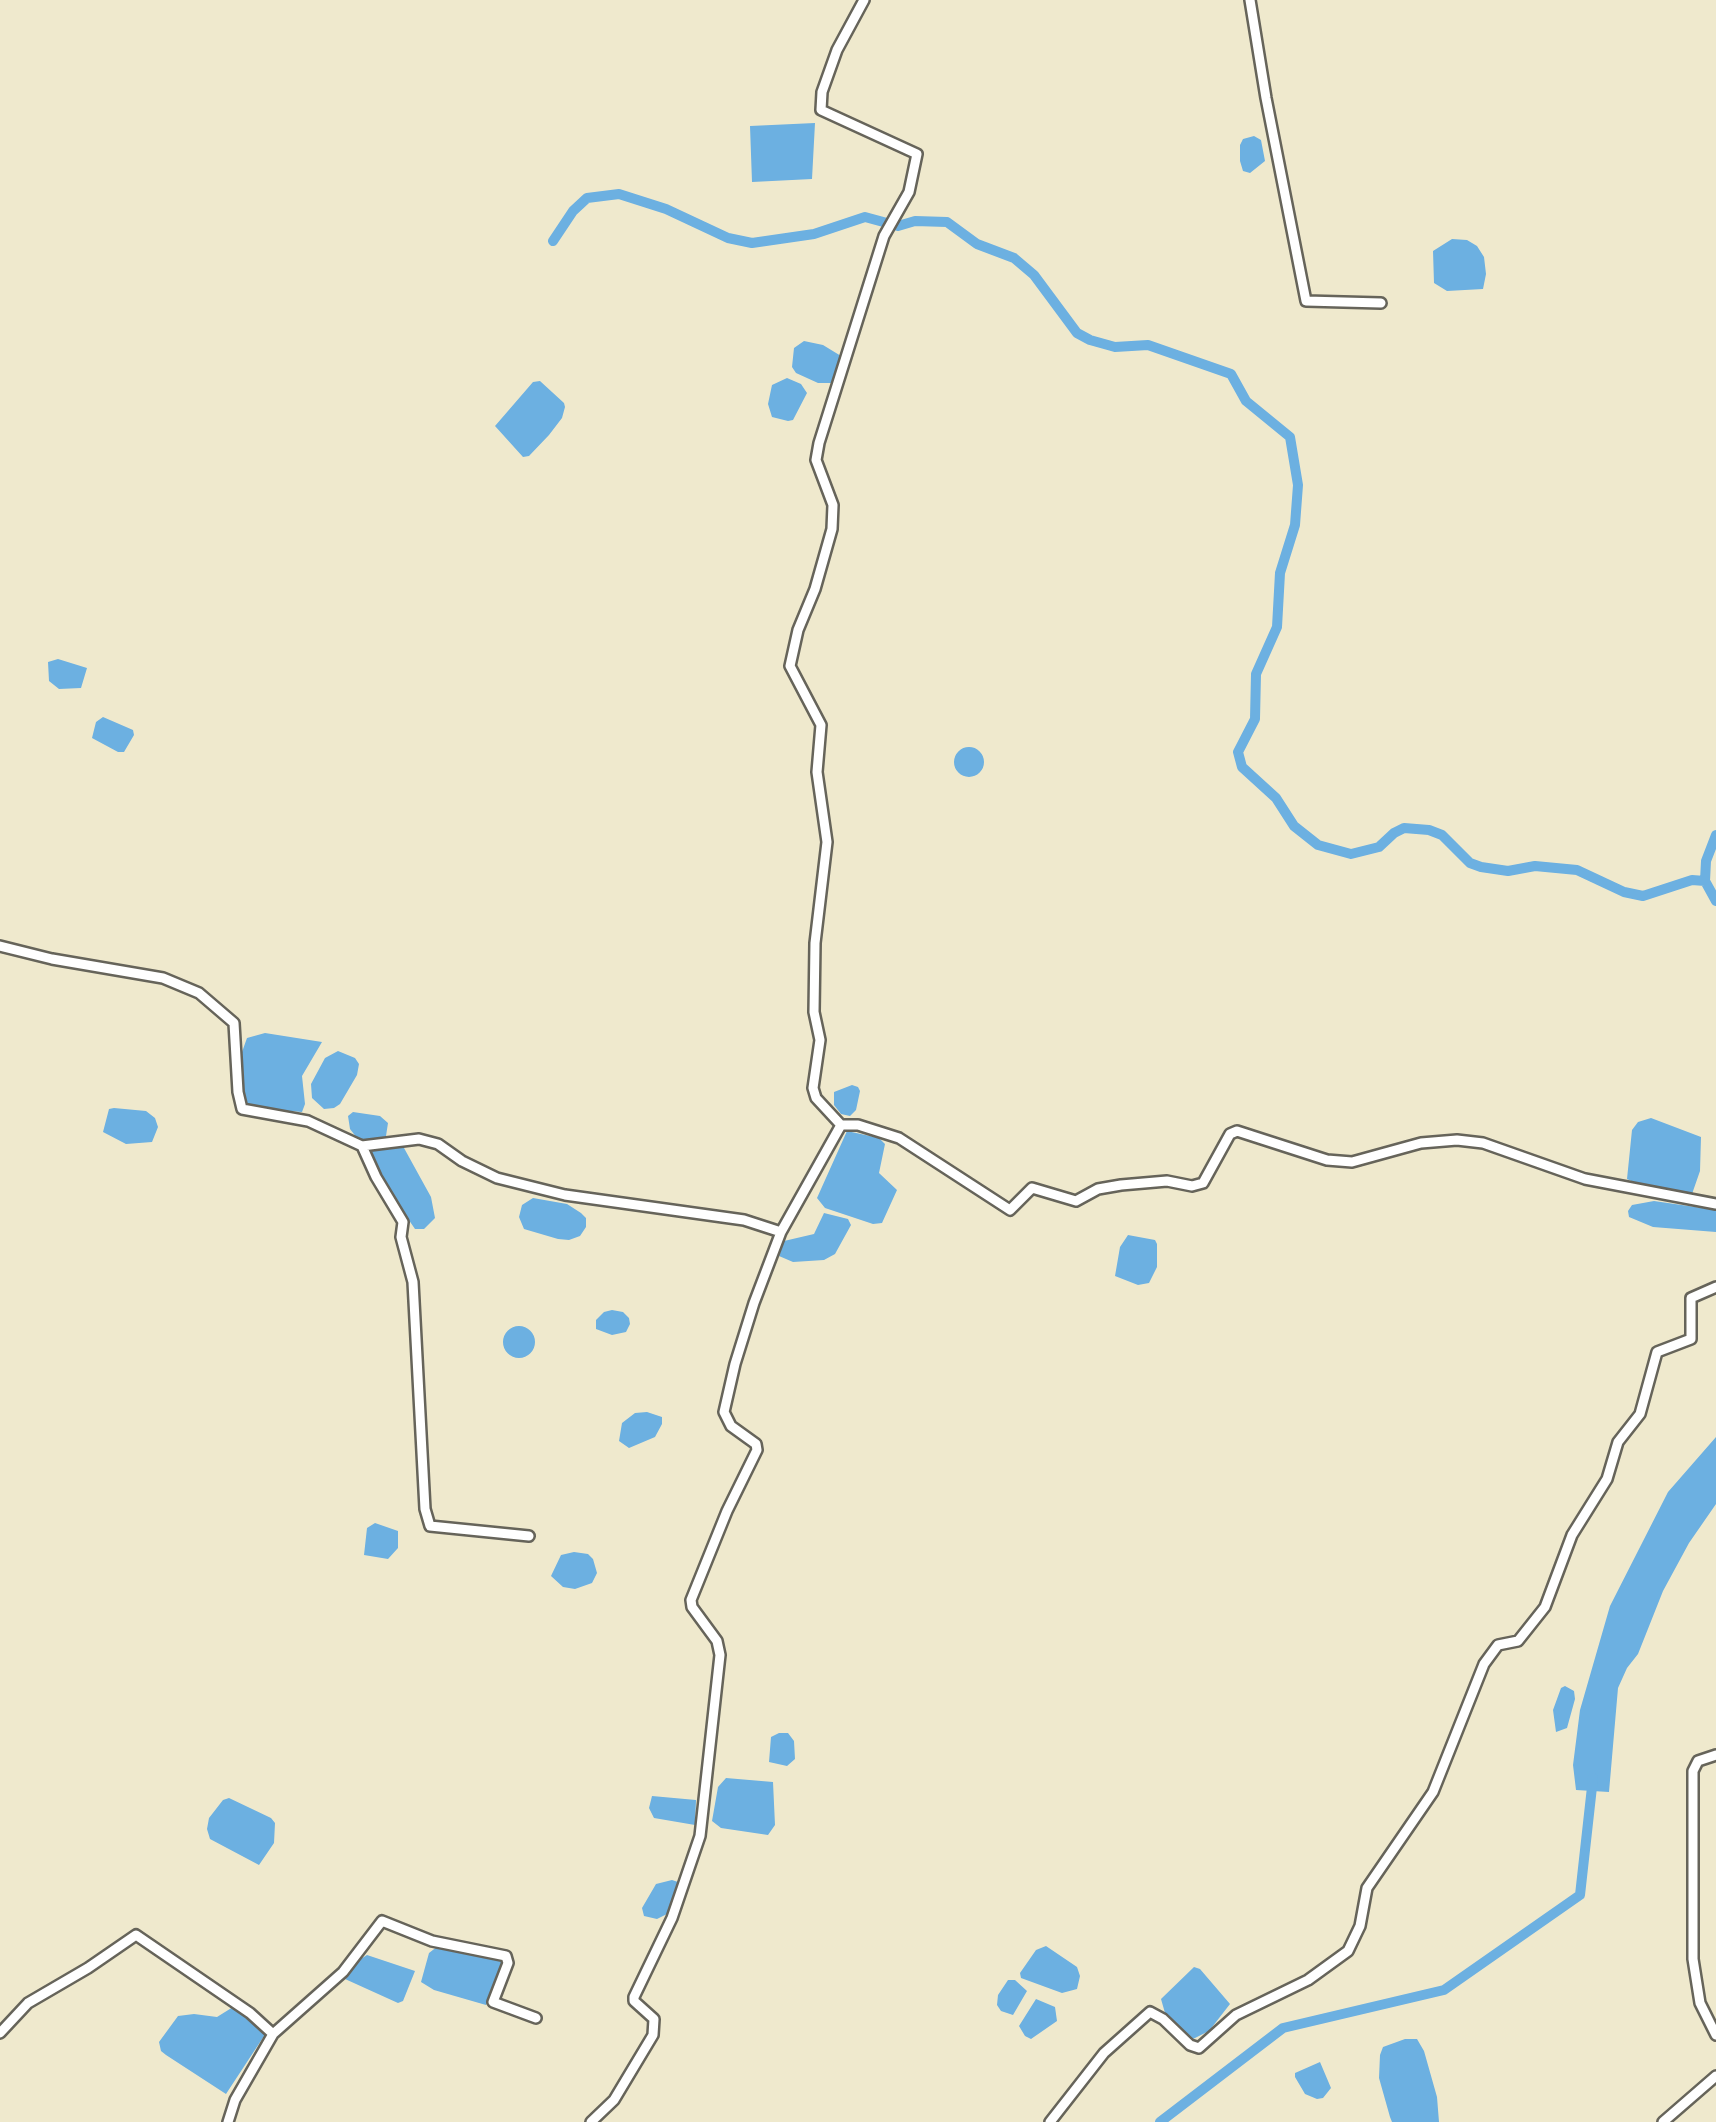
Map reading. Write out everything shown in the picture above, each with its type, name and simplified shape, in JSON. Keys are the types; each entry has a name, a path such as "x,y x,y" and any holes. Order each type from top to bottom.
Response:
{"street":[{"path":"864,0 837,50 822,92 821,110 916,154 909,192 884,236 820,443 816,460 833,505 832,529 790,666 820,725 817,772 827,842 813,984 820,1040 816,1098 841,1125 858,1125 899,1138 1010,1210 1032,1188 1076,1201 1105,1187 1166,1181 1192,1186 1203,1183 1230,1134 1237,1131 1327,1160 1352,1162 1421,1143 1483,1143 1585,1179 1716,1204"},
{"path":"1250,0 1306,301 1381,303"},
{"path":"0,946 163,978 198,993 234,1024 242,1109 308,1122 362,1146 418,1139 438,1144 497,1178 584,1198 744,1220 782,1232"},
{"path":"591,2122 614,2100 653,2035 654,2019 634,1997 672,1918 700,1836 720,1655 717,1641 691,1600 727,1512 758,1450 756,1444 731,1426 724,1412 754,1303 782,1232 841,1125"},
{"path":"362,1146 403,1222 401,1238 414,1282 425,1509 430,1526 529,1536"},
{"path":"1050,2122 1104,2053 1150,2012 1199,2048 1236,2015 1308,1980 1348,1952 1360,1926 1367,1888 1433,1792 1484,1664 1498,1645 1518,1641 1545,1607 1572,1536 1607,1479 1618,1442 1640,1414 1657,1352 1691,1339 1691,1298 1716,1287"},
{"path":"1716,1755 1698,1760 1692,1771 1694,1959 1700,2003 1716,2035"},
{"path":"228,2122 235,2100 274,2034 344,1972 382,1921 432,1941 506,1956 508,1963 493,2002 536,2018"},
{"path":"0,2034 28,2002 136,1935 250,2012 274,2034"},
{"path":"1664,2122 1716,2076"}],"water":[{"path":"815,123 812,179 752,182 750,126"},
{"path":"1254,136 1261,140 1265,161 1250,173 1243,171 1240,145 1243,139"},
{"path":"1452,239 1467,240 1484,257 1483,289 1447,291 1434,283 1433,251"},
{"path":"804,341 823,345 841,356 833,383 818,383 796,373 792,367 794,348"},
{"path":"787,378 801,384 807,393 793,420 788,421 772,417 768,404 772,385"},
{"path":"540,381 565,407 549,435 529,456 523,457 495,426 533,382"},
{"path":"58,659 87,668 81,688 59,689 49,681 48,662"},
{"path":"103,717 133,730 124,752 92,738 96,722"},
{"path":"969,747 980,751 984,762 980,773 969,777 958,773 954,762 958,751"},
{"path":"265,1033 322,1042 302,1076 302,1112 245,1107 242,1052 247,1038"},
{"path":"338,1051 355,1058 359,1064 357,1075 340,1104 324,1109 312,1098 311,1084 325,1058"},
{"path":"852,1085 860,1091 856,1110 850,1116 841,1114 834,1105 834,1092"},
{"path":"109,1109 146,1111 155,1118 158,1127 152,1142 126,1144 103,1132"},
{"path":"353,1112 380,1116 388,1123 386,1136 368,1143 357,1138 350,1129 348,1116"},
{"path":"1651,1118 1701,1137 1700,1171 1692,1194 1646,1188 1627,1179 1632,1130 1638,1122"},
{"path":"847,1131 879,1138 885,1144 879,1173 897,1190 882,1223 873,1224 825,1208 817,1198"},
{"path":"404,1148 431,1197 435,1218 424,1229 415,1229 385,1185 369,1152"},
{"path":"533,1198 567,1204 581,1213 586,1218 586,1227 580,1236 558,1239 524,1229 519,1217 522,1205"},
{"path":"1654,1201 1716,1210 1716,1232 1653,1227 1629,1217 1632,1205"},
{"path":"824,1213 848,1219 851,1225 835,1254 824,1260 793,1262 779,1256 784,1241 814,1234"},
{"path":"1128,1235 1155,1240 1157,1244 1157,1267 1149,1283 1138,1285 1115,1276 1120,1247"},
{"path":"612,1310 629,1318 626,1332 612,1335 596,1329 596,1320"},
{"path":"519,1326 530,1331 535,1342 530,1353 519,1358 508,1353 503,1342 508,1331"},
{"path":"635,1413 662,1417 655,1437 629,1448 619,1441 622,1423"},
{"path":"1716,1437 1716,1504 1663,1591 1638,1654 1618,1688 1609,1792 1576,1790 1573,1765 1580,1710 1610,1606 1668,1492"},
{"path":"375,1523 398,1531 398,1548 388,1559 364,1555 367,1528"},
{"path":"588,1554 597,1573 592,1583 575,1589 563,1587 551,1576 561,1555"},
{"path":"1565,1686 1574,1691 1575,1699 1567,1728 1556,1732 1553,1710"},
{"path":"788,1733 794,1741 795,1759 787,1766 769,1762 771,1737"},
{"path":"726,1778 773,1782 775,1825 768,1835 721,1828 712,1821 718,1787"},
{"path":"652,1796 696,1800 695,1825 654,1818 649,1808"},
{"path":"229,1798 275,1823 274,1843 259,1865 210,1839 209,1818"},
{"path":"678,1882 679,1890 669,1913 657,1919 644,1916 642,1908 656,1884"},
{"path":"438,1946 503,1958 486,2005 434,1990 421,1982 429,1953"},
{"path":"1046,1946 1077,1967 1077,1989 1062,1993 1021,1978 1020,1973 1036,1950"},
{"path":"367,1955 415,1971 403,2001 398,2003 345,1979 353,1964"},
{"path":"1194,1967 1230,2004 1209,2031 1193,2039 1165,2013 1161,1999"},
{"path":"1008,1980 1015,1980 1027,1991 1013,2015 997,2005 998,1995"},
{"path":"1036,1999 1055,2007 1057,2021 1031,2039 1019,2026"},
{"path":"233,2007 266,2033 226,2094 166,2055 159,2042 178,2016 217,2017"},
{"path":"1417,2039 1424,2051 1437,2097 1439,2122 1392,2122 1379,2078 1380,2055 1383,2047"},
{"path":"1320,2062 1331,2088 1317,2099 1305,2094 1295,2073"}],"waterway":[{"path":"553,241 587,198 619,194 666,209 728,238 752,243 814,234 865,217 898,226 915,221 947,222 977,244 1014,258 1034,275 1077,333 1090,340 1115,347 1148,345 1231,374 1246,401 1290,437 1298,485 1295,525 1280,573 1277,627 1256,674 1255,719 1238,752 1242,767 1276,798 1294,826 1318,845 1351,854 1379,847 1404,828 1429,830 1442,835 1470,863 1481,867 1508,871 1535,866 1577,870 1624,892 1643,896 1692,880 1705,881 1716,901"},
{"path":"1705,881 1706,861 1716,835"},
{"path":"1160,2122 1283,2028 1444,1990 1580,1895 1593,1778"}]}
